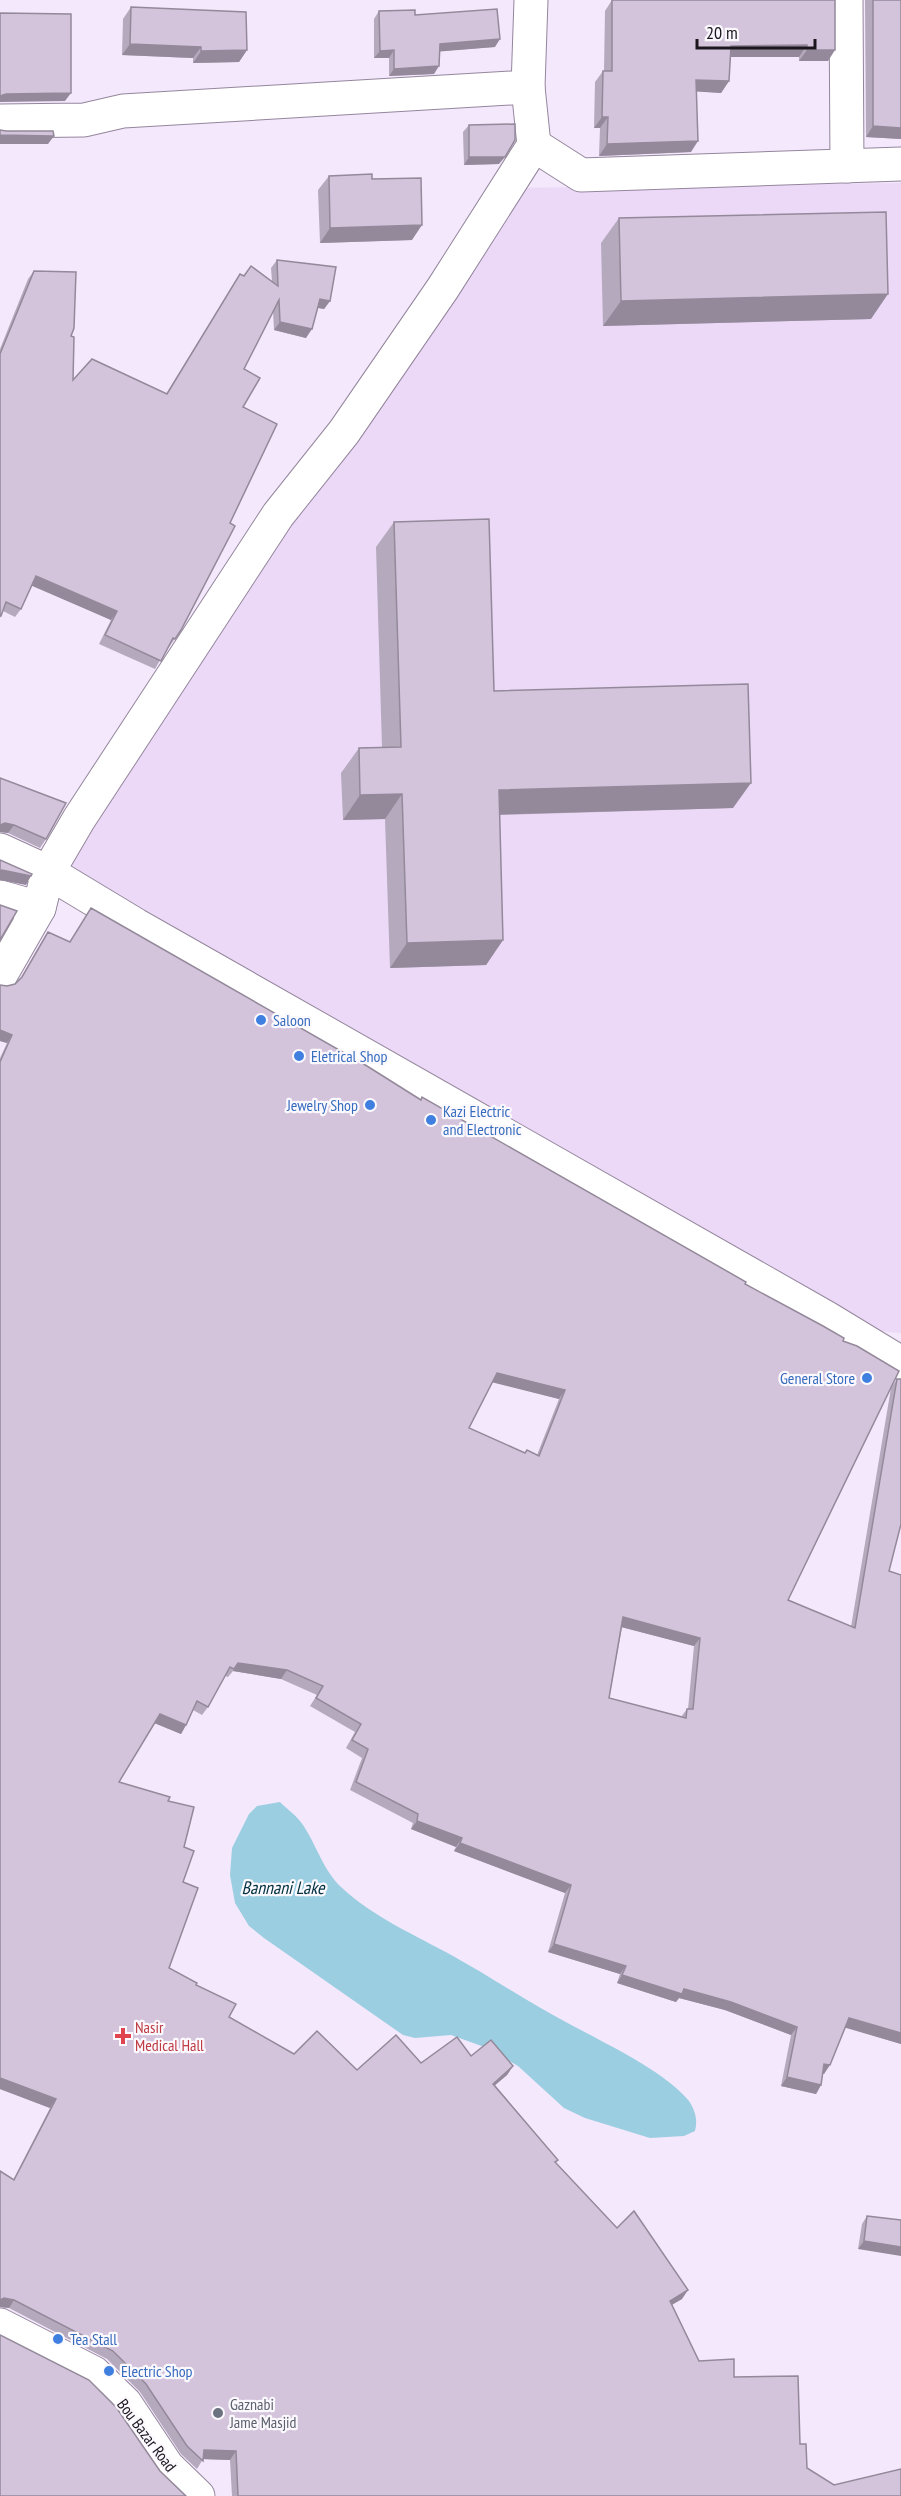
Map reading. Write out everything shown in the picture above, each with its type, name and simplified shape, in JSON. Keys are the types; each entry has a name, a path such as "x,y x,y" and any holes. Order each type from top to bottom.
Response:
{"street":[{"path":"0,976 39,908 48,872 79,819 278,515 344,432 443,288 534,145 528,87 531,0"},
{"path":"846,0 847,166"},
{"path":"0,121 84,120 123,111 528,87"},
{"path":"534,145 581,175 901,164"},
{"path":"0,850 48,872 136,925 827,1318 901,1363"},
{"path":"0,897 39,908"},
{"name":"Bou Bazar Road","path":"0,2325 94,2373 125,2403 168,2466 198,2496"}],"shaded area":[{"path":"901,183 901,1333 865,1330 52,855 500,188"}],"water":[{"name":"Bannani Lake","path":"280,1802 301,1822 329,1873 353,1898 395,1925 652,2070 679,2090 689,2101 695,2115 695,2131 684,2136 650,2138 585,2118 564,2108 518,2066 487,2048 451,2035 415,2038 403,2035 264,1938 249,1926 235,1903 230,1875 232,1848 249,1814 257,1806"}],"building":[{"path":"612,0 835,0 835,50 807,50 807,45 731,46 729,81 696,80 698,141 607,144 608,117 602,117 603,71 612,71"},
{"path":"873,0 901,0 901,128 873,126"},
{"path":"131,7 246,12 247,50 201,51 201,47 130,44"},
{"path":"497,9 500,39 440,44 439,66 394,69 394,50 380,51 379,11 415,10 415,15"},
{"path":"0,13 71,14 71,93 0,96"},
{"path":"515,124 515,140 505,157 469,157 469,125"},
{"path":"0,130 53,131 54,136 0,135"},
{"path":"372,174 372,179 421,178 422,225 330,228 329,176"},
{"path":"886,212 888,294 621,301 619,218"},
{"path":"277,260 336,267 330,301 320,299 312,329 280,322 279,300 244,369 260,378 243,407 277,424 230,523 235,526 181,630 175,639 173,638 161,661 105,635 117,611 36,576 21,609 6,602 0,616 0,354 34,271 76,272 74,328 71,336 74,337 73,380 92,359 167,394 240,274 244,276 251,266 278,286"},
{"path":"489,519 494,691 748,684 751,783 499,790 503,940 407,943 402,794 360,795 359,748 401,747 394,522"},
{"path":"0,778 66,803 46,839 14,825 5,823 0,825"},
{"path":"0,860 32,874 31,876 0,871"},
{"path":"0,905 17,911 0,940"},
{"path":"91,908 367,1066 421,1100 422,1097 746,1282 745,1284 844,1338 843,1341 857,1346 899,1371 788,1600 855,1628 897,1379 901,1379 901,1524 889,1571 901,1575 901,2033 849,2018 830,2065 824,2064 821,2085 787,2077 797,2027 731,2002 684,1989 682,1994 622,1975 626,1966 554,1944 571,1885 460,1843 462,1838 417,1821 418,1814 356,1782 368,1749 352,1740 361,1724 316,1698 323,1686 287,1670 238,1663 234,1669 230,1667 208,1707 197,1701 186,1725 160,1714 119,1782 170,1797 168,1801 194,1807 184,1847 194,1851 183,1882 198,1888 169,1968 197,1983 196,1985 236,2004 229,2017 294,2054 317,2031 357,2070 396,2035 421,2063 457,2037 471,2056 491,2040 513,2066 493,2084 558,2160 555,2162 617,2228 634,2211 688,2290 670,2301 699,2361 734,2359 734,2377 798,2376 800,2444 806,2444 807,2468 834,2485 901,2469 901,2496 238,2496 236,2451 204,2450 203,2461 187,2446 146,2384 113,2351 14,2300 4,2298 0,2300 0,2171 14,2180 56,2099 0,2078 0,1062 12,1035 0,1030 0,985 15,984 22,977 48,932 70,942","holes":["497,1373 565,1390 539,1456 527,1450 525,1453 469,1428","623,1617 700,1638 693,1709 687,1709 686,1718 609,1698"]},
{"path":"867,2216 901,2220 901,2247 864,2241"},
{"path":"0,2335 89,2380 116,2407 160,2471 186,2496 0,2496"}],"place":[{"name":"Saloon","path":"261,1020"},
{"name":"Eletrical Shop","path":"299,1056"},
{"name":"Jewelry Shop","path":"370,1105"},
{"name":"Kazi Electric and Electronic","path":"431,1120"},
{"name":"General Store","path":"867,1378"},
{"name":"Nasir Medical Hall","path":"123,2036"},
{"name":"Tea Stall","path":"58,2339"},
{"name":"Electric Shop","path":"109,2371"},
{"name":"Gaznabi Jame Masjid","path":"218,2413"}]}
